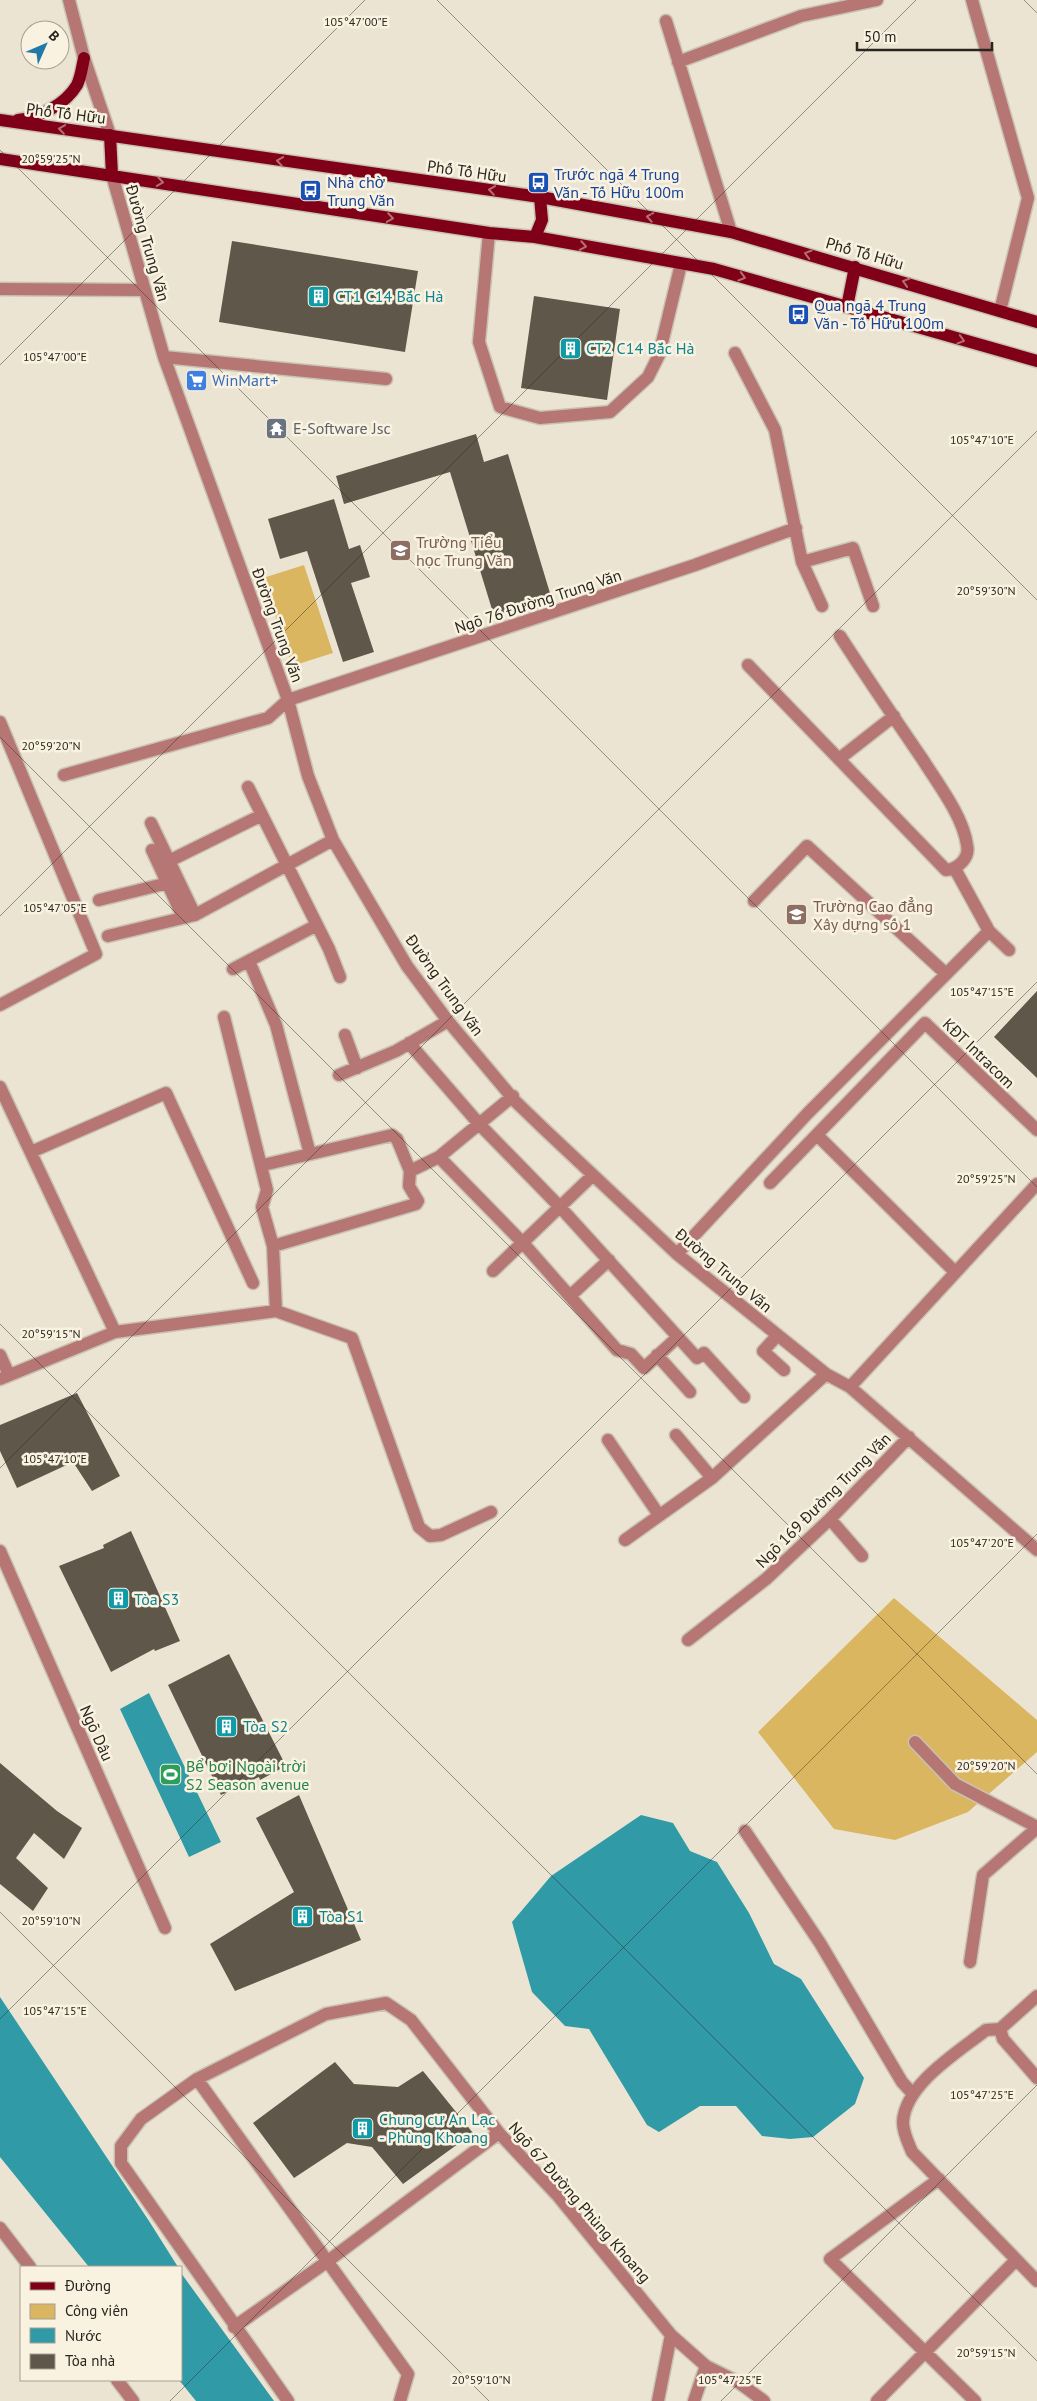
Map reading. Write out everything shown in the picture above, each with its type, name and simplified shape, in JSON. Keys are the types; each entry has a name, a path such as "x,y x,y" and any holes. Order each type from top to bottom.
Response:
{"main road":[{"path":"3,121 31,118 57,104 77,84 84,58"},
{"name":"Phố Tố Hữu","path":"3,121 540,197 731,232 1037,322"},
{"path":"110,135 112,175"},
{"path":"0,159 489,233 535,237 714,269 1037,361"},
{"path":"535,237 542,220 540,197"},
{"path":"847,307 855,267"}],"street":[{"path":"69,0 84,58 110,135"},
{"path":"678,62 801,16 878,0"},
{"path":"972,0 1028,198 1000,311"},
{"path":"666,21 731,232"},
{"name":"Đường Trung Văn","path":"112,175 164,357 288,700 308,776 333,840 407,966 448,1021 513,1096 677,1254 826,1374 850,1387 1037,1550"},
{"path":"489,233 478,342 500,407 540,418 610,412 648,377 659,355 681,264"},
{"path":"0,289 144,290"},
{"path":"735,353 774,430 802,562 822,606"},
{"path":"164,357 386,379"},
{"name":"Ngõ 76 Đường Trung Văn","path":"288,700 695,565 796,528"},
{"path":"802,562 853,548 873,606"},
{"path":"748,665 946,870 955,869 962,863 968,846 962,826 944,794 894,716 840,636"},
{"path":"64,774 268,718 288,700"},
{"path":"839,759 894,716"},
{"path":"0,722 96,954 0,1004"},
{"path":"248,787 317,925 340,977"},
{"path":"170,861 262,815"},
{"path":"151,823 170,861 189,916"},
{"path":"108,936 189,916 333,840"},
{"path":"754,901 807,846 946,973"},
{"path":"152,850 168,883 189,916"},
{"path":"955,869 988,931 1009,950"},
{"path":"99,900 168,883"},
{"path":"233,969 317,925"},
{"path":"677,1254 807,1114 988,931"},
{"path":"249,961 276,1025 310,1154"},
{"path":"224,1017 263,1165 267,1190 262,1207 273,1246 276,1311"},
{"path":"339,1076 409,1043 448,1021"},
{"name":"KĐT Intracom","path":"770,1183 925,1023 1037,1130"},
{"path":"345,1035 357,1068"},
{"path":"409,1043 480,1125 560,1207 697,1358 704,1353 744,1396"},
{"path":"0,1088 115,1332"},
{"path":"31,1152 166,1093 254,1283"},
{"path":"410,1171 439,1157 513,1096"},
{"path":"263,1165 392,1135 397,1139 410,1171 409,1186 418,1201 413,1206 273,1246"},
{"path":"817,1135 955,1272"},
{"path":"439,1157 523,1242 618,1350 631,1354 644,1368 678,1337"},
{"path":"493,1271 593,1175"},
{"path":"850,1387 1037,1184"},
{"path":"570,1296 609,1260"},
{"path":"0,1355 4,1377 115,1332 276,1311 352,1338 419,1527 430,1536 442,1536 491,1512"},
{"path":"777,1336 763,1351 784,1370"},
{"path":"657,1356 690,1392"},
{"path":"625,1540 712,1478 826,1374"},
{"path":"676,1435 712,1478"},
{"name":"Ngõ 169 Đường Trung Văn","path":"688,1640 766,1579 830,1519 909,1437"},
{"path":"608,1440 659,1515"},
{"path":"830,1519 862,1556"},
{"name":"Ngõ Dâu","path":"0,1551 165,1928"},
{"path":"915,1742 955,1784 1037,1827 983,1875 970,1962"},
{"path":"745,1831 820,1942 902,2082 913,2094"},
{"path":"1037,1996 1000,2029 986,2030 941,2066 913,2094 907,2105 903,2122 905,2135 912,2152 1037,2281"},
{"name":"Ngõ 67 Đường Phùng Khoang","path":"234,2327 121,2163 121,2146 141,2120 197,2079 326,2014 386,2003 411,2020 499,2133 558,2196 671,2335 706,2366 738,2382 764,2401"},
{"path":"1000,2029 1003,2039 1037,2078"},
{"path":"197,2079 408,2374 400,2401"},
{"path":"288,2401 234,2327 328,2261 499,2133"},
{"path":"939,2179 830,2259 975,2401"},
{"path":"0,2228 29,2266"},
{"path":"877,2401 1016,2260"},
{"path":"658,2401 671,2335"},
{"path":"694,2401 706,2366"},
{"path":"118,2381 133,2401"}],"green space":[{"path":"304,565 333,653 292,666 263,578"},
{"path":"894,1598 1037,1720 1037,1752 968,1812 895,1840 834,1829 758,1732"}],"water":[{"name":"Bể bơi Ngoài trời S2 Season avenue","path":"149,1693 221,1842 189,1857 120,1709"},
{"path":"641,1815 673,1823 690,1851 717,1862 749,1913 774,1964 801,1979 864,2078 855,2104 813,2137 790,2139 762,2136 736,2106 700,2106 659,2132 647,2125 589,2029 565,2026 532,1992 512,1922 551,1876"},
{"path":"0,1997 177,2266 88,2266 0,2157"},
{"path":"182,2274 274,2401 196,2401 180,2381 182,2381"}],"building":[{"name":"CT1 C14 Bắc Hà","path":"232,241 418,271 405,352 219,322"},
{"name":"CT2 C14 Bắc Hà","path":"534,296 620,309 607,400 521,388"},
{"path":"476,434 484,462 508,454 553,603 530,611 528,606 494,616 450,472 344,504 336,476"},
{"path":"334,499 349,549 360,545 370,577 351,583 374,652 343,662 307,551 280,559 268,519"},
{"path":"1037,991 1037,1078 994,1037"},
{"path":"77,1393 120,1476 92,1491 73,1462 17,1488 0,1451 0,1425"},
{"name":"Tòa S3","path":"131,1531 180,1641 155,1651 154,1649 111,1672 59,1566 104,1548 103,1545"},
{"name":"Tòa S2","path":"229,1654 286,1766 260,1780 259,1777 221,1795 168,1685"},
{"path":"0,1763 57,1811 82,1828 64,1859 34,1833 16,1858 48,1888 33,1911 0,1884"},
{"name":"Tòa S1","path":"299,1795 361,1940 235,1991 210,1944 294,1892 256,1818"},
{"name":"Chung cư An Lạc - Phùng Khoang","path":"335,2062 354,2084 398,2087 423,2071 473,2133 403,2184 372,2147 347,2143 294,2178 253,2123"}],"place":[{"name":"Trước ngã 4 Trung Văn - Tố Hữu 100m","path":"538,183"},
{"name":"Nhà chờ Trung Văn","path":"311,191"},
{"name":"CT1 C14 Bắc Hà","path":"319,296"},
{"name":"Qua ngã 4 Trung Văn - Tố Hữu 100m","path":"798,314"},
{"name":"CT2 C14 Bắc Hà","path":"570,348"},
{"name":"WinMart+","path":"196,380"},
{"name":"E-Software Jsc","path":"277,428"},
{"name":"Trường Tiểu học Trung Văn","path":"400,551"},
{"name":"Trường Cao đẳng Xây dựng số 1","path":"797,915"},
{"name":"Tòa S3","path":"118,1599"},
{"name":"Tòa S2","path":"227,1726"},
{"name":"Bể bơi Ngoài trời S2 Season avenue","path":"170,1775"},
{"name":"Tòa S1","path":"303,1916"},
{"name":"Chung cư An Lạc - Phùng Khoang","path":"363,2128"}]}
